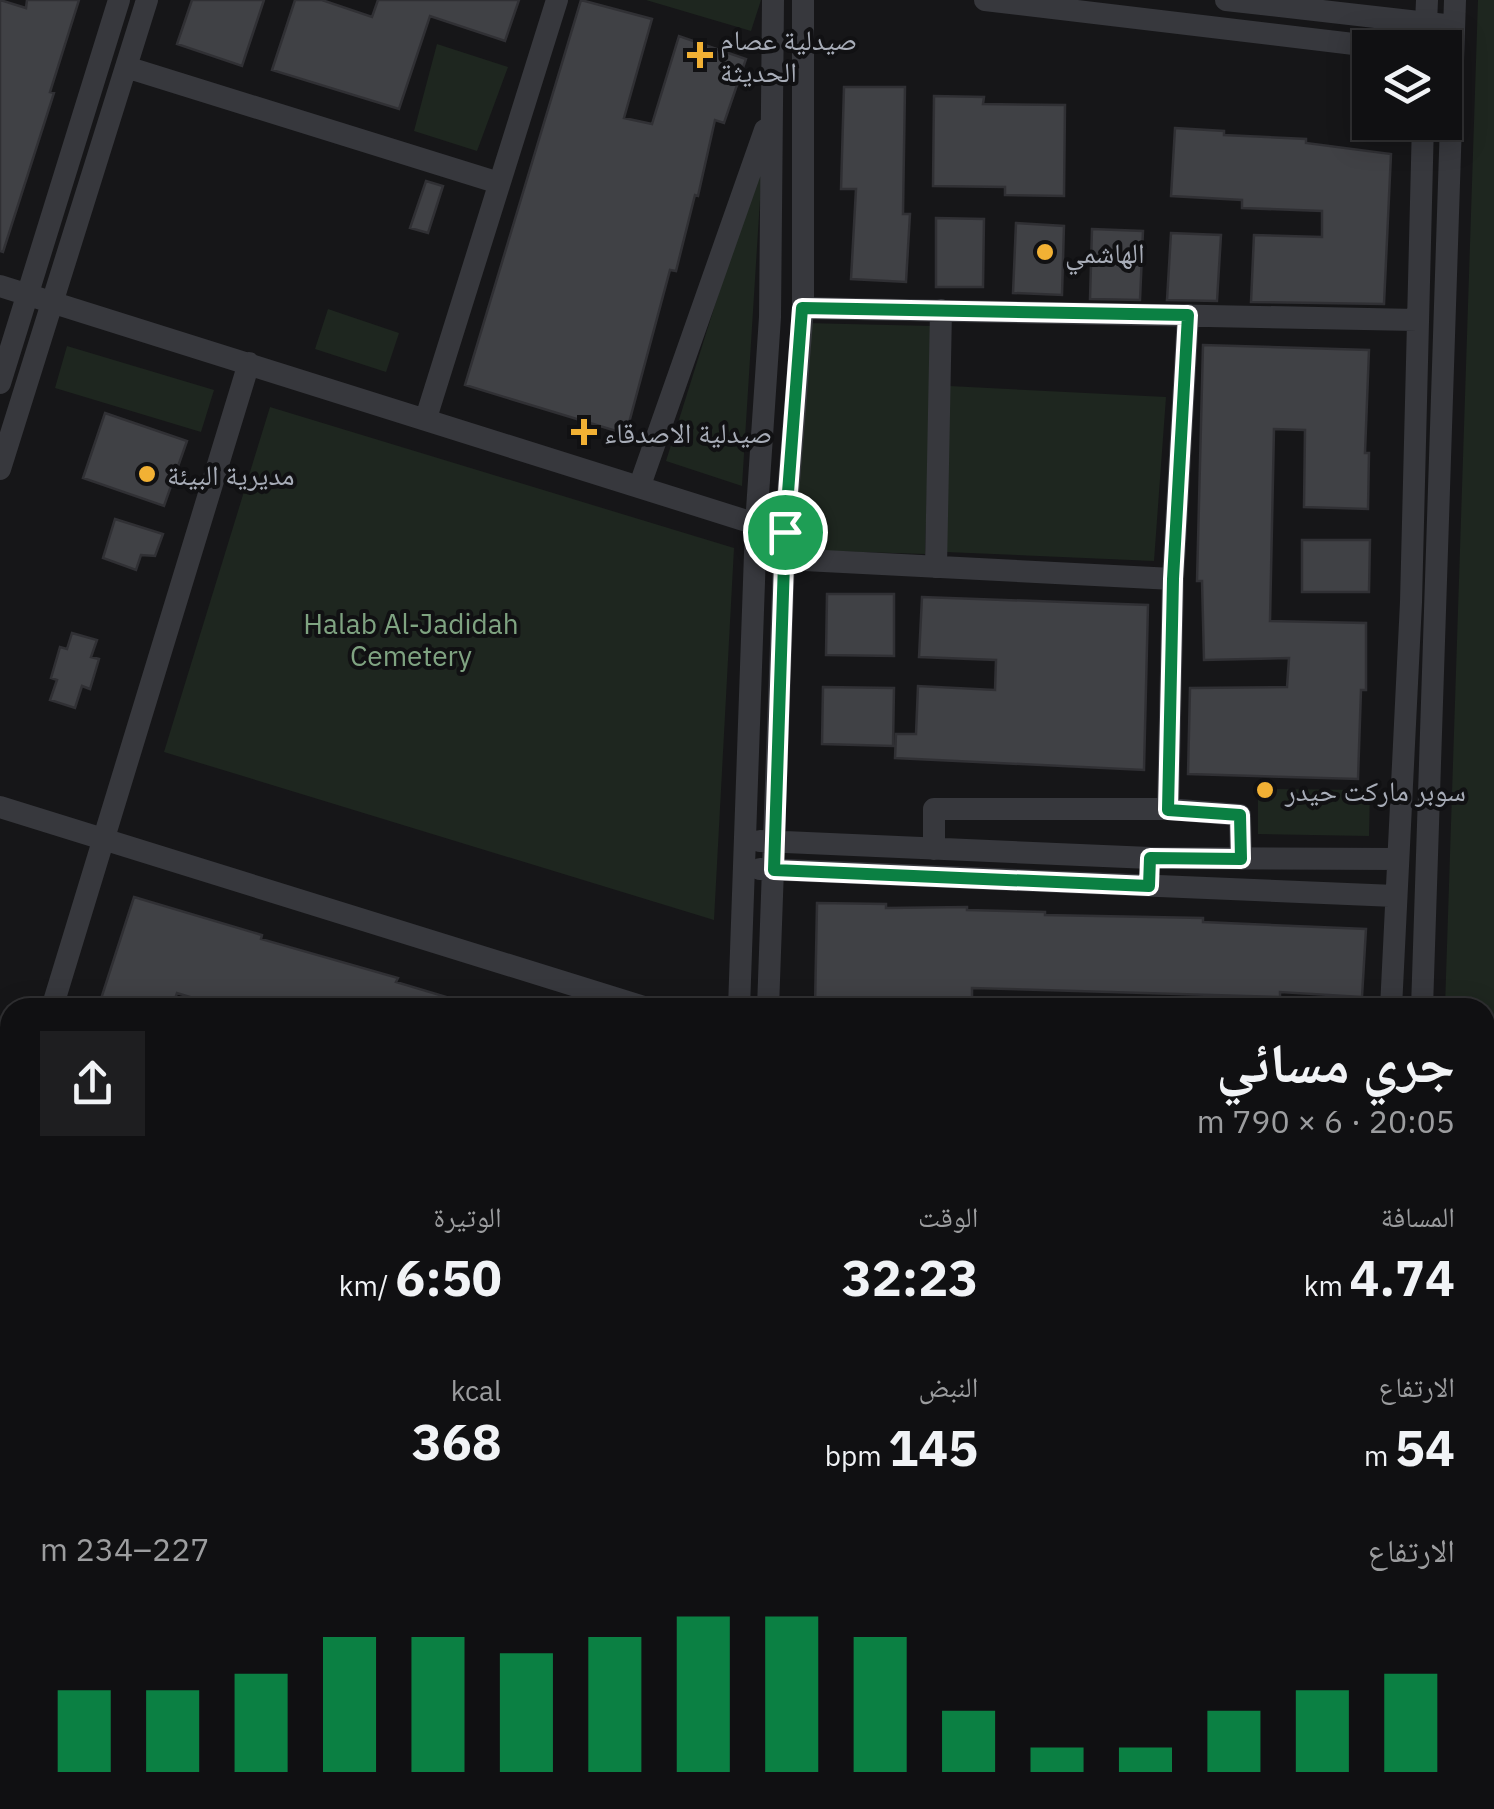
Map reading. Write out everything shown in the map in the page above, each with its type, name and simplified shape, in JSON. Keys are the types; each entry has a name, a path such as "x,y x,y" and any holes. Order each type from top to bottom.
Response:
{"street":[{"path":"0,383 120,0"},
{"path":"0,469 147,0"},
{"path":"426,418 557,0"},
{"path":"739,998 756,525 770,316 773,0"},
{"path":"768,998 785,532 802,308 803,0"},
{"path":"985,0 1352,44"},
{"path":"1226,0 1392,30"},
{"path":"1425,30 1427,0"},
{"path":"1453,30 1455,0"},
{"path":"1442,30 1454,26"},
{"path":"126,67 499,183"},
{"path":"640,485 772,110"},
{"path":"1391,998 1411,602 1421,140"},
{"path":"1422,998 1447,140"},
{"path":"0,286 785,532"},
{"path":"802,308 1416,320"},
{"path":"936,567 941,310"},
{"path":"1168,810 1173,579 1188,315"},
{"path":"55,998 249,363"},
{"path":"784,559 1173,579"},
{"path":"0,807 615,998"},
{"path":"934,849 934,809 1168,810 1240,815 1241,859"},
{"path":"743,841 1150,858 1396,859"},
{"path":"1149,886 1150,858"},
{"path":"742,868 1395,896"}],"green space":[{"path":"646,0 761,0 751,31"},
{"path":"1478,0 1494,0 1494,998 1445,998"},
{"path":"437,44 508,67 477,151 414,131"},
{"path":"763,152 742,486 666,461"},
{"path":"328,309 399,333 386,372 315,349"},
{"path":"804,323 932,326 925,554 797,550"},
{"path":"67,346 214,390 201,432 55,388"},
{"path":"949,386 1166,397 1154,561 946,552"},
{"name":"Halab Al-Jadidah Cemetery","path":"270,407 734,548 714,920 164,752"},
{"path":"1258,789 1370,790 1369,836 1258,834"}],"building":[{"path":"0,0 26,8 27,0 79,0 3,252 0,251"},
{"path":"192,0 264,0 242,66 177,44"},
{"path":"295,0 322,0 372,17 378,0 519,0 505,41 430,16 399,109 272,70"},
{"path":"581,0 652,19 624,118 652,124 679,36 746,59 724,123 715,120 698,196 695,195 676,271 670,270 626,434 465,385"},
{"path":"844,87 905,87 903,214 910,214 906,282 851,279 856,189 841,189"},
{"path":"934,96 984,97 983,104 1065,105 1064,196 1005,195 1005,187 933,186"},
{"path":"1175,128 1306,139 1306,143 1391,154 1384,304 1251,302 1254,235 1322,237 1322,211 1242,208 1242,200 1171,196"},
{"path":"426,181 443,186 428,233 410,228"},
{"path":"936,218 984,219 983,287 936,287"},
{"path":"1016,223 1064,226 1062,295 1013,293"},
{"path":"1092,229 1143,231 1140,300 1090,299"},
{"path":"1171,233 1221,235 1217,301 1167,300"},
{"path":"1203,345 1369,350 1365,453 1369,453 1368,509 1304,507 1305,430 1274,429 1270,621 1366,623 1366,690 1361,690 1358,779 1188,774 1190,688 1287,687 1289,658 1204,660 1202,581 1197,581"},
{"path":"105,413 187,441 164,506 83,478"},
{"path":"115,519 163,534 155,556 141,555 136,570 103,558"},
{"path":"1302,540 1370,540 1369,592 1302,592"},
{"path":"827,594 894,594 894,656 826,655"},
{"path":"922,597 1148,605 1144,770 895,758 896,734 916,734 918,686 995,690 996,660 919,657"},
{"path":"72,633 97,640 91,657 99,659 90,689 82,686 75,708 50,700 57,680 51,678 60,647 67,649"},
{"path":"823,687 894,688 893,746 822,744"},
{"path":"134,897 398,978 396,982 450,998 193,998 177,993 175,998 101,998"},
{"path":"817,903 886,904 886,908 967,907 1045,915 1203,918 1203,922 1366,929 1362,997 1280,992 1280,997 972,988 972,998 815,998"}],"place":[{"name":"صيدلية عصام الحديثة","path":"700,55"},
{"name":"الهاشمي","path":"1045,252"},
{"name":"صيدلية الاصدقاء","path":"584,432"},
{"name":"مديرية البيئة","path":"147,474"},
{"name":"سوبر ماركت حيدر","path":"1265,790"}],"route":[{"path":"802,308 1188,315 1173,579 1168,810 1240,815 1241,859 1150,858 1149,886 774,870 785,532 802,308"}]}
